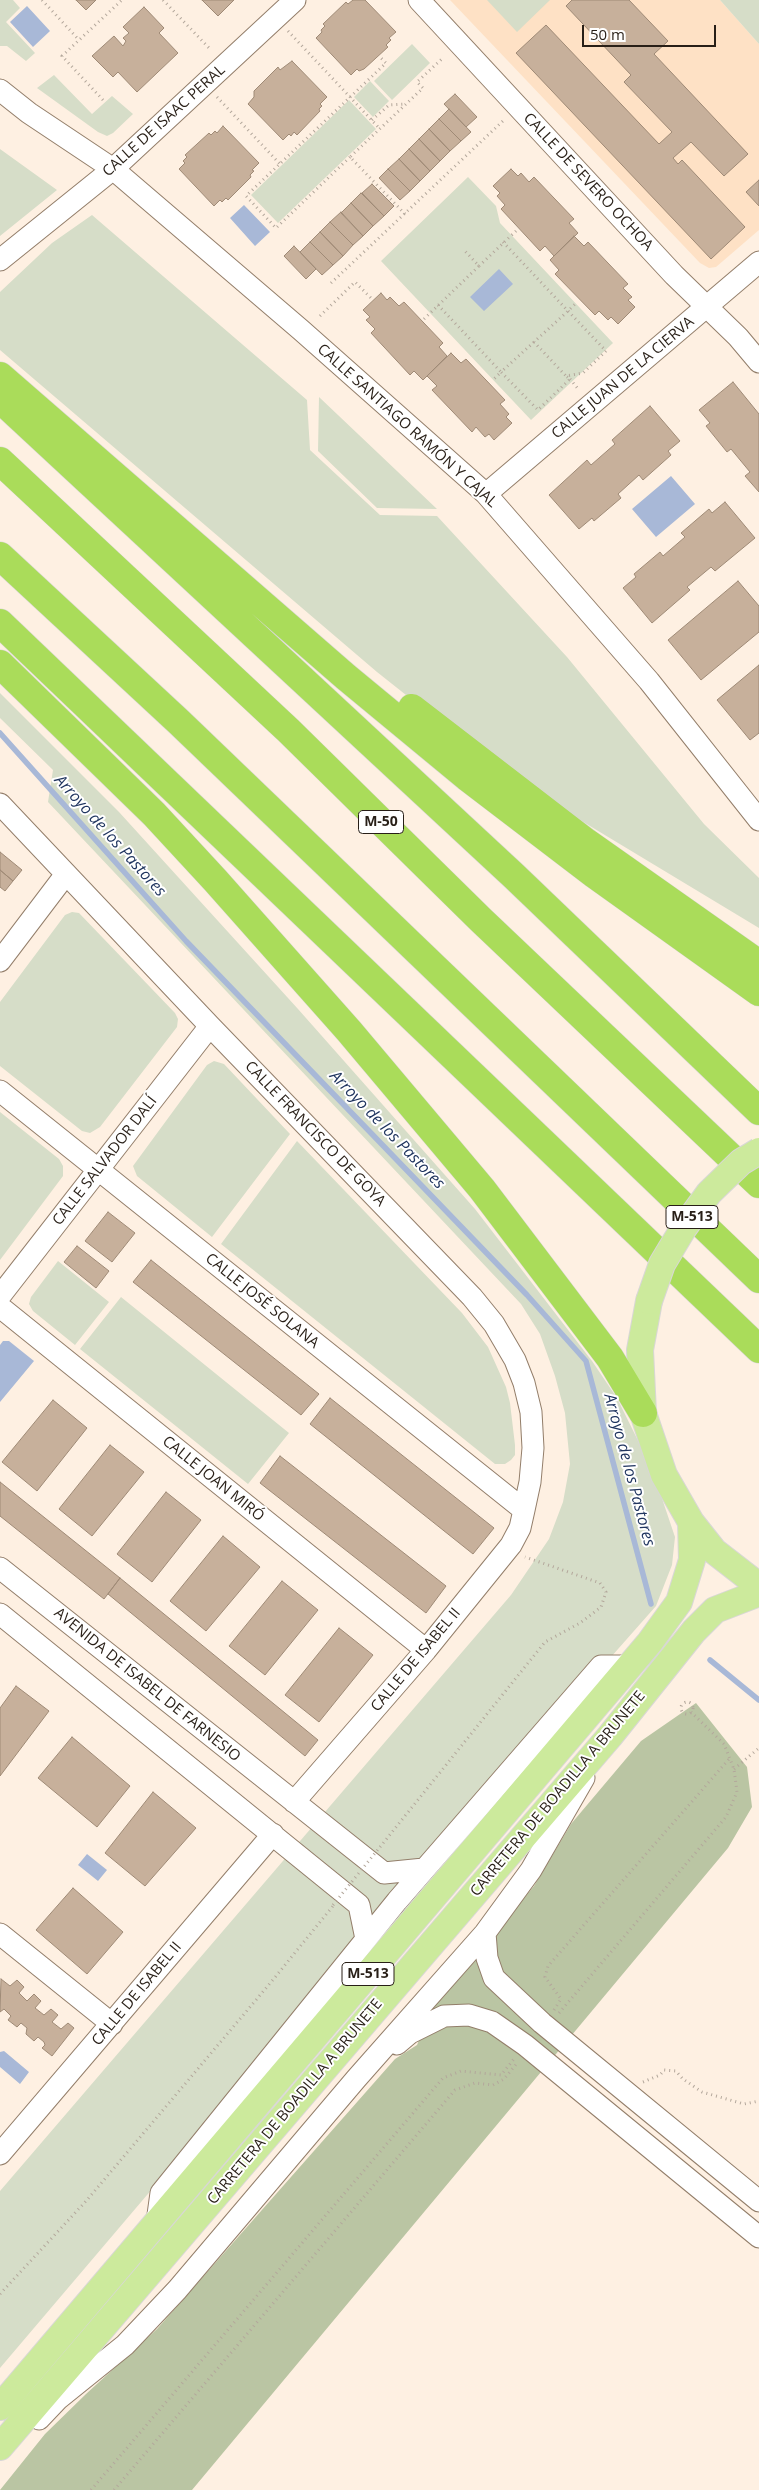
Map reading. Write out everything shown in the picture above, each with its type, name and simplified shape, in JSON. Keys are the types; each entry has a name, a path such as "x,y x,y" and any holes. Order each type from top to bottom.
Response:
{"highway":[{"path":"2,385 83,431 222,553 456,743 586,842 759,964"},
{"path":"2,385 346,677 467,776 594,874 759,992"},
{"path":"2,385 759,1111"},
{"name":"M-50","path":"0,461 289,731 480,919 759,1184"},
{"path":"0,556 179,722 759,1279"},
{"path":"0,623 759,1349"},
{"path":"0,664 154,814 349,1031 494,1205 610,1358 643,1413"}],"main road":[{"name":"M-513","path":"759,1151 741,1162 709,1192 683,1229 662,1264 649,1301 640,1350 643,1413 664,1475 691,1522 714,1551 759,1586"},
{"name":"CARRETERA DE BOADILLA A BRUNETE","path":"0,2407 630,1666 679,1602 692,1560 691,1522"},
{"name":"CARRETERA DE BOADILLA A BRUNETE","path":"0,2447 610,1736 694,1631 715,1610 759,1593"}],"street":[{"name":"CALLE DE ISAAC PERAL","path":"0,260 112,169 295,0"},
{"name":"CALLE DE SEVERO OCHOA","path":"419,0 674,274 738,337 759,362"},
{"name":"CALLE SANTIAGO RAMÓN Y CAJAL","path":"0,90 29,113 112,169 293,323 486,494 649,681 759,820"},
{"name":"CALLE JUAN DE LA CIERVA","path":"486,494 759,262"},
{"name":"CALLE FRANCISCO DE GOYA","path":"0,804 210,1026 472,1297 494,1324 515,1360 531,1412 533,1448 530,1482 524,1510"},
{"path":"0,961 66,874"},
{"name":"CALLE SALVADOR DALÍ","path":"0,1296 210,1026"},
{"name":"CALLE JOSÉ SOLANA","path":"0,1091 524,1510"},
{"name":"CALLE JOAN MIRÓ","path":"0,1307 426,1650"},
{"name":"CALLE DE ISABEL II","path":"294,1802 426,1650 510,1546 520,1528 524,1510"},
{"name":"AVENIDA DE ISABEL DE FARNESIO","path":"0,1568 384,1873 424,1869"},
{"path":"0,1614 359,1905 366,1939"},
{"path":"157,2222 161,2192 424,1869 601,1666 630,1666"},
{"path":"0,2458 58,2399 125,2345 177,2290 356,2078 485,1933 531,1870 610,1736"},
{"name":"CALLE DE ISABEL II","path":"0,2154 273,1834"},
{"path":"485,1933 487,1958 494,1978 545,2025 759,2201"},
{"path":"0,1934 112,2024"},
{"path":"356,2078 410,2033 444,2016 468,2015 492,2022 527,2047 759,2237"}],"path":[{"path":"42,0 79,40"},
{"path":"103,100 62,56 122,0"},
{"path":"163,0 211,50"},
{"path":"287,30 380,129"},
{"path":"381,58 386,63 246,196 276,228 423,88 417,82 444,57"},
{"path":"216,97 280,164"},
{"path":"372,120 389,105 406,104"},
{"path":"331,284 504,120"},
{"path":"350,157 405,214"},
{"path":"424,319 516,231"},
{"path":"438,305 538,410 568,378 583,373 606,351 503,242"},
{"path":"465,251 479,266"},
{"path":"320,316 354,282 372,299"},
{"path":"492,381 577,302"},
{"path":"534,342 580,391"},
{"path":"0,2294 87,2200 272,1981 545,1642 580,1623 601,1606 606,1592 600,1583 535,1562"},
{"path":"545,2025 726,1816 737,1792 734,1769 724,1744 691,1712"},
{"path":"734,1769 759,1748"},
{"path":"545,2025 560,2004 560,2000 545,1977 548,1966 730,1758"},
{"path":"91,2490 443,2078 461,2071 493,2076 501,2075 527,2047"},
{"path":"114,2490 455,2090 475,2083 493,2085 504,2079 527,2047"},
{"path":"651,2079 660,2075 664,2070 676,2071 683,2079 702,2092 744,2104 759,2101"}],"shaded area":[{"path":"450,0 720,0 759,44 759,230 716,267 709,268 700,263"}],"green space":[{"path":"0,0 13,0 20,8 6,22 35,53 26,61 7,46 0,46"},
{"path":"487,0 550,0 517,32"},
{"path":"720,0 759,0 759,44"},
{"path":"412,44 430,63 392,100 374,81"},
{"path":"54,75 92,114 112,96 133,114 113,133 107,136 98,132 37,88"},
{"path":"370,81 389,101 373,117 354,97"},
{"path":"349,100 376,129 278,223 251,195"},
{"path":"0,149 57,190 0,236"},
{"path":"468,177 496,206 500,223 613,343 531,420 381,261"},
{"path":"92,215 307,400 310,450 380,515 437,516 567,657 704,824 759,878 759,928 512,779 377,672 0,350 0,292 52,243"},
{"path":"319,397 437,509 377,508 318,451"},
{"path":"0,693 119,812 298,1009 475,1209 592,1361 617,1398 652,1469 675,1537 672,1565 656,1606 424,1869 0,2368 0,2191 511,1595 549,1539 563,1502 570,1464 565,1413 555,1376 540,1334 521,1304 48,802 53,770 0,718"},
{"path":"72,912 79,913 175,1013 178,1019 177,1027 100,1127 90,1133 82,1131 0,1066 0,1002 65,915"},
{"path":"214,1061 224,1064 290,1134 212,1237 137,1176 133,1166 207,1065"},
{"path":"0,1112 59,1159 63,1166 63,1176 0,1260"},
{"path":"297,1141 462,1313 488,1347 506,1387 510,1403 515,1455 505,1464 495,1464 221,1244"},
{"path":"58,1261 109,1302 75,1345 33,1311 29,1304 31,1297"},
{"path":"121,1297 289,1433 248,1484 80,1349"},
{"path":"696,1703 747,1767 752,1807 728,1848 192,2490 0,2490 45,2434 157,2329 395,2059 417,2045 433,2007 534,1886 571,1824 641,1741"}],"water":[{"path":"27,6 50,31 33,47 10,22"},
{"path":"244,205 270,232 255,246 230,218"},
{"path":"499,269 513,284 484,311 470,297"},
{"path":"671,476 695,504 656,537 632,509"},
{"path":"3,1341 9,1341 34,1361 0,1402 0,1345"},
{"path":"87,1854 107,1870 98,1881 78,1865"},
{"path":"4,2051 29,2072 20,2084 0,2067 0,2052"}],"building":[{"path":"76,0 96,0 86,10"},
{"path":"202,0 234,0 218,16"},
{"path":"353,0 365,0 396,32 389,38 391,40 386,45 388,47 364,69 359,71 357,69 351,75 316,38 325,26 323,24 346,2 348,4"},
{"path":"572,0 629,0 668,41 654,54 748,154 724,176 691,142 673,158 678,164 682,160 745,227 711,259 516,53 546,25 659,144 672,132 624,82 631,75 566,6"},
{"path":"144,7 164,28 159,33 178,53 137,92 118,72 113,77 92,56 114,36 123,46 126,41 123,38 129,33 123,27"},
{"path":"292,61 327,97 320,104 322,106 319,109 320,111 297,135 294,132 283,140 248,104 254,97 254,91 278,67 280,70"},
{"path":"455,94 477,117 466,127 444,104"},
{"path":"449,109 471,132 461,141 439,119"},
{"path":"439,119 461,141 450,151 429,129"},
{"path":"223,126 259,163 252,170 254,171 250,175 251,177 228,200 226,198 222,202 220,200 214,206 179,169 185,163 183,161 187,157 185,155 209,133 211,135 215,131 217,133"},
{"path":"429,129 450,151 440,161 419,139"},
{"path":"419,139 440,161 430,171 409,149"},
{"path":"409,149 430,171 420,181 399,159"},
{"path":"399,159 420,181 410,191 388,169"},
{"path":"388,169 410,191 400,200 379,178"},
{"path":"511,169 518,176 521,173 529,182 534,177 574,219 569,223 578,233 554,256 545,246 540,251 501,209 505,205 497,196 500,193 493,186"},
{"path":"759,180 759,206 746,192"},
{"path":"372,184 394,206 384,216 362,193"},
{"path":"361,193 384,216 373,226 351,203"},
{"path":"351,203 373,226 363,236 341,213"},
{"path":"341,212 363,236 353,245 330,222"},
{"path":"330,222 353,245 343,256 320,232"},
{"path":"320,232 343,256 333,265 310,242"},
{"path":"574,236 584,246 588,242 628,284 623,288 632,297 628,300 635,307 618,324 611,317 608,320 599,311 595,315 555,274 559,270 550,260"},
{"path":"310,242 333,265 322,275 300,252"},
{"path":"294,246 316,269 306,279 284,256"},
{"path":"381,293 387,300 390,297 399,306 404,302 443,343 439,347 447,356 423,380 414,371 410,375 371,333 375,329 366,320 370,317 363,310"},
{"path":"451,353 461,363 466,359 505,400 500,404 509,414 506,417 512,423 494,440 489,434 485,437 476,427 472,432 432,390 437,386 427,376"},
{"path":"733,382 759,414 759,492 745,476 750,472 731,449 727,452 706,426 710,423 699,410"},
{"path":"650,406 680,441 668,451 671,455 643,480 639,475 618,494 621,498 594,521 592,518 579,529 549,495 587,460 591,465 615,444 612,440"},
{"path":"725,502 755,538 715,571 711,567 687,587 690,590 652,623 623,588 636,577 634,574 660,552 663,556 685,537 681,533 709,509 712,513"},
{"path":"738,581 759,606 759,632 701,680 668,640"},
{"path":"759,665 759,733 750,740 717,700"},
{"path":"0,852 22,870 13,881 0,870"},
{"path":"0,870 13,881 5,891 0,887"},
{"path":"108,1212 135,1233 112,1262 85,1241"},
{"path":"77,1246 109,1271 96,1288 64,1262"},
{"path":"151,1260 319,1394 301,1415 133,1282"},
{"path":"330,1398 494,1528 473,1554 310,1424"},
{"path":"53,1400 87,1428 37,1491 2,1462"},
{"path":"110,1445 144,1472 92,1536 59,1509"},
{"path":"280,1456 446,1586 426,1613 260,1483"},
{"path":"0,1482 120,1578 104,1599 0,1516"},
{"path":"166,1492 201,1520 152,1582 117,1554"},
{"path":"223,1536 260,1567 206,1631 170,1601"},
{"path":"120,1578 318,1740 305,1756 108,1594"},
{"path":"282,1581 318,1610 265,1675 229,1646"},
{"path":"339,1628 373,1655 319,1722 285,1695"},
{"path":"16,1686 49,1711 0,1776 0,1708"},
{"path":"72,1737 130,1786 97,1827 38,1778"},
{"path":"153,1792 196,1828 145,1886 105,1853"},
{"path":"73,1888 123,1932 87,1974 36,1930"},
{"path":"1,1979 10,1986 17,1980 24,1987 19,1993 27,2001 34,1994 41,2001 35,2008 44,2015 51,2009 58,2015 52,2022 61,2029 68,2023 74,2028 52,2056 42,2048 45,2045 44,2042 38,2037 34,2041 26,2034 27,2028 21,2023 17,2027 8,2020 11,2016 4,2009 0,2012"}],"waterway":[{"name":"Arroyo de los Pastores","path":"0,733 186,941 527,1295 586,1361 651,1604"},
{"name":"Arroyo de los Pastores","path":"710,1660 759,1700"}]}
